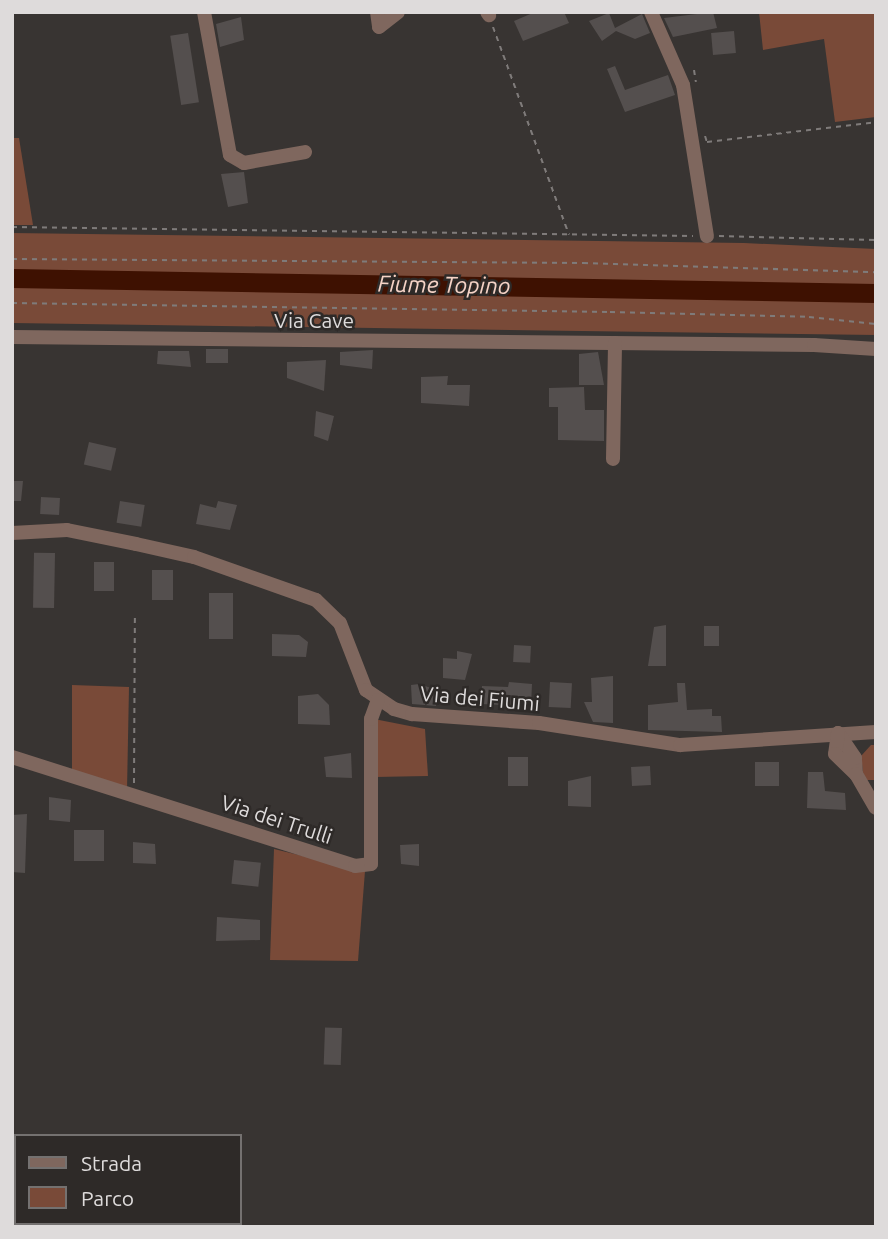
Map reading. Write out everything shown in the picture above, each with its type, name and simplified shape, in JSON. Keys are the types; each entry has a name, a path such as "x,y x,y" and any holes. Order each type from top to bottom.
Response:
{"street":[{"path":"206,12 230,155 244,163 305,152"},
{"path":"377,12 379,27 398,12"},
{"path":"651,12 683,85 707,236"},
{"name":"Via Cave","path":"12,337 615,343 876,349"},
{"path":"613,459 615,343"},
{"path":"12,533 67,530 136,544 194,557 316,600 340,623 359,678 378,700"},
{"name":"Via dei Fiumi","path":"378,700 412,714 529,722 659,744 874,732"},
{"name":"Via dei Trulli","path":"12,757 355,866 372,864 371,719 378,700"},
{"name":"Via dei Fiumi","path":"855,758 874,732"},
{"path":"835,754 838,733"},
{"path":"838,733 855,758 856,774"},
{"path":"805,735 835,754 856,774 876,808"}],"path":[{"path":"488,14 569,236"},
{"path":"694,70 696,83"},
{"path":"704,132 706,142 876,122"},
{"path":"12,227 876,240"},
{"path":"12,259 583,263 876,272"},
{"path":"12,303 610,312 809,317 876,324"},
{"path":"133,796 135,616"}],"green space":[{"path":"759,12 875,12 876,117 835,122 824,39 763,50"},
{"path":"12,138 19,138 33,225 12,225"},
{"path":"12,233 744,243 876,249 876,335 12,323"},
{"path":"72,685 129,687 127,790 72,771"},
{"path":"374,719 425,729 428,776 375,777"},
{"path":"871,745 876,745 876,780 864,780 861,756"},
{"path":"274,849 365,871 358,961 270,960"}],"building":[{"path":"535,12 564,12 569,23 523,41 514,21"},
{"path":"713,12 717,28 673,37 664,18"},
{"path":"609,13 615,28 642,14 650,33 635,39 616,31 602,41 589,21"},
{"path":"241,17 244,40 220,47 216,24"},
{"path":"734,31 736,53 713,55 711,33"},
{"path":"188,33 199,102 181,105 170,36"},
{"path":"615,66 625,90 668,75 675,95 625,112 607,69"},
{"path":"244,172 248,203 228,207 221,174"},
{"path":"206,349 228,349 228,363 206,363"},
{"path":"373,350 372,369 340,365 340,352"},
{"path":"158,351 189,351 191,367 157,364"},
{"path":"598,352 604,385 579,385 579,354"},
{"path":"326,360 324,391 287,378 287,362"},
{"path":"448,376 447,385 470,385 469,406 421,403 421,377"},
{"path":"584,387 585,410 604,410 604,441 558,440 558,407 549,407 549,388"},
{"path":"316,411 334,416 328,441 314,436"},
{"path":"89,442 116,448 111,471 84,464"},
{"path":"12,481 23,481 21,501 12,501"},
{"path":"41,497 60,498 59,515 40,514"},
{"path":"120,501 145,505 141,527 117,523"},
{"path":"218,501 237,505 230,530 196,524 200,504 216,508"},
{"path":"34,553 55,553 54,608 33,608"},
{"path":"94,562 114,562 114,591 94,591"},
{"path":"152,570 173,570 173,600 152,600"},
{"path":"209,593 233,593 233,639 209,639"},
{"path":"666,625 666,666 648,666 654,627"},
{"path":"704,626 719,626 719,646 704,646"},
{"path":"272,634 299,635 308,642 306,657 272,656"},
{"path":"514,645 531,646 530,663 513,662"},
{"path":"457,651 472,654 465,680 443,678 443,658 457,659"},
{"path":"613,676 613,723 593,722 584,702 592,702 591,678"},
{"path":"509,682 532,684 531,706 481,704 482,686 508,687"},
{"path":"550,682 572,683 571,708 549,707"},
{"path":"677,683 685,683 687,710 712,709 712,716 721,716 722,732 648,730 648,705 678,702"},
{"path":"419,684 437,690 436,706 412,704 411,685"},
{"path":"318,694 329,705 330,725 298,724 298,696"},
{"path":"351,753 352,778 326,777 324,757"},
{"path":"508,757 528,757 528,786 508,786"},
{"path":"755,762 779,762 779,786 755,786"},
{"path":"650,766 651,785 632,786 631,767"},
{"path":"808,772 823,772 825,791 845,793 846,810 807,808"},
{"path":"591,776 591,807 568,806 568,781"},
{"path":"49,797 71,800 70,822 49,820"},
{"path":"27,814 25,873 12,872 12,815"},
{"path":"74,830 104,830 104,861 74,861"},
{"path":"133,842 155,844 156,864 133,863"},
{"path":"419,844 419,866 401,864 400,845"},
{"path":"234,860 261,863 258,887 231,884"},
{"path":"217,917 260,920 260,940 216,941"},
{"path":"325,1027 342,1028 341,1065 324,1064"}],"waterway":[{"name":"Fiume Topino","path":"12,278 876,293"}]}
